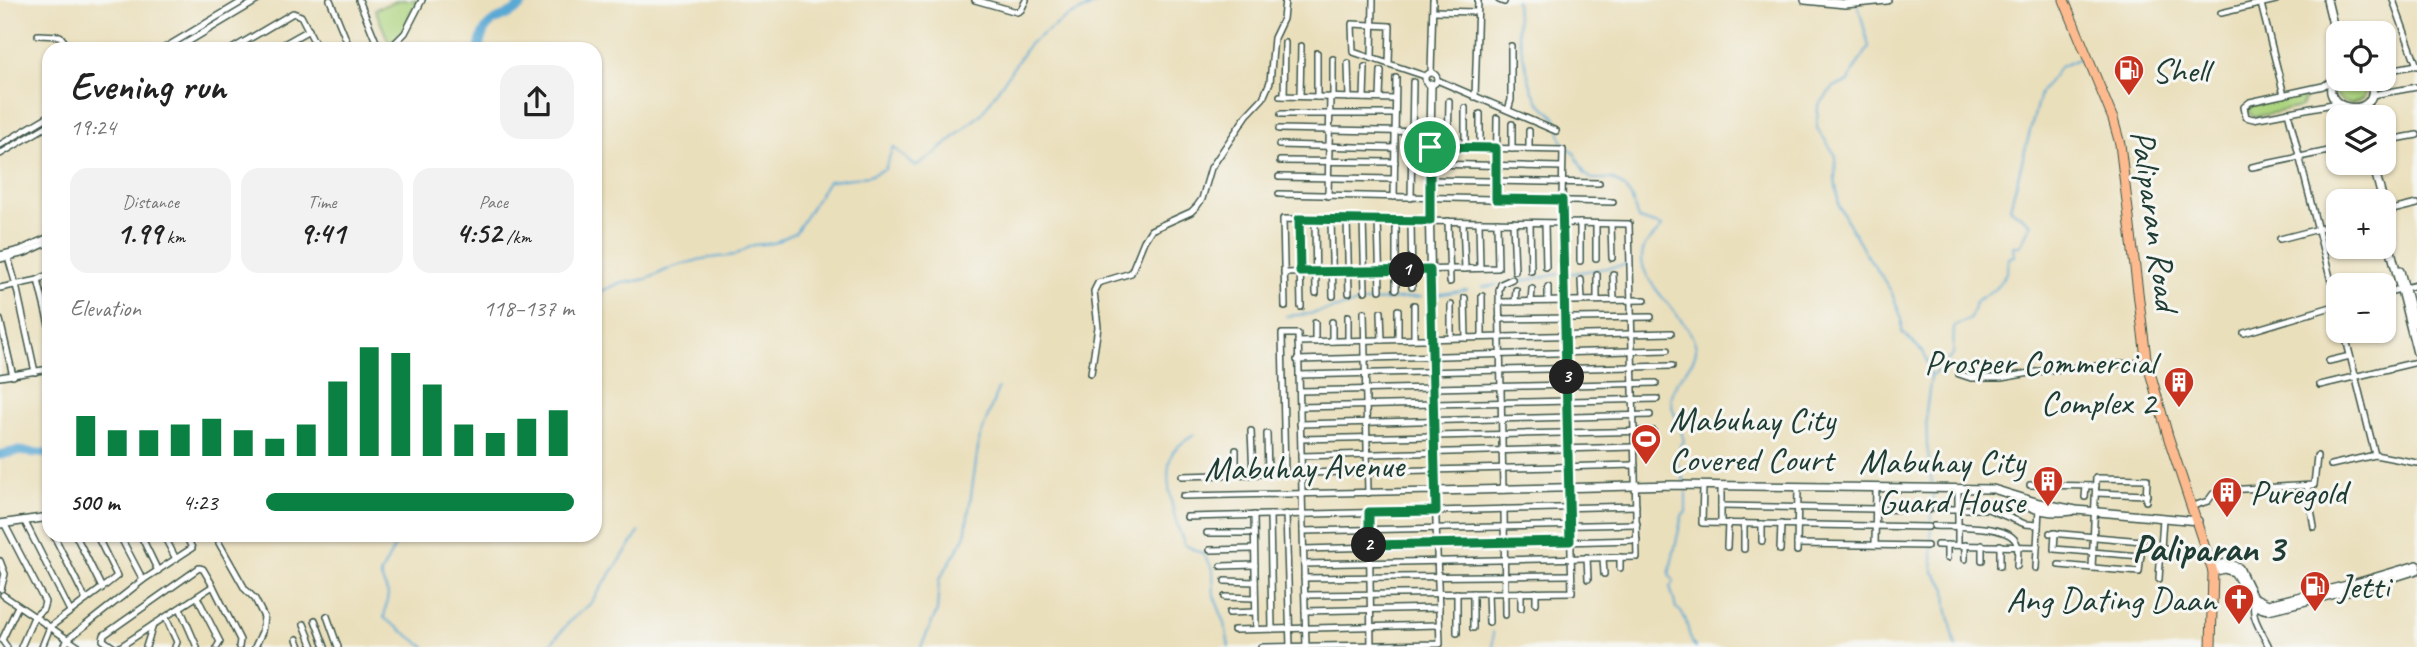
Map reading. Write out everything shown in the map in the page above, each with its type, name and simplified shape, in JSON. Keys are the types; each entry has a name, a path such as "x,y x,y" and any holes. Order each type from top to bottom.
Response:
{"main road":[{"name":"Paliparan Road","path":"2064,0 2113,119 2120,145 2147,362 2168,436 2212,569 2213,647"}],"street":[{"path":"175,42 245,0"},
{"path":"188,42 258,0"},
{"path":"330,0 347,42"},
{"path":"360,0 376,42"},
{"path":"396,42 405,33 422,0"},
{"path":"975,0 1017,12 1026,0"},
{"path":"1091,373 1098,327 1094,291 1098,283 1131,273 1151,230 1191,212 1202,199 1211,168 1247,115 1262,98 1270,82 1274,38 1283,19 1285,0"},
{"path":"1371,58 1373,0"},
{"path":"1433,0 1426,82 1434,82 1475,97 1556,131"},
{"path":"1475,97 1478,0"},
{"path":"1805,0 1845,4 1886,0"},
{"path":"2221,13 2261,1 2276,0"},
{"path":"2327,0 2332,21"},
{"path":"2393,0 2417,65 2396,69"},
{"path":"2261,1 2284,95"},
{"path":"1433,11 1477,12"},
{"path":"244,42 296,13 301,16 315,42"},
{"path":"1261,647 1403,646 1440,643 1429,198 1430,132 1436,75 1389,64 1353,52 1352,24 1390,26 1389,64"},
{"path":"290,41 309,30"},
{"path":"38,35 60,36 65,42"},
{"path":"1285,43 1282,96 1395,99"},
{"path":"1300,96 1301,46"},
{"path":"1508,110 1511,100 1511,46"},
{"path":"1317,53 1317,97"},
{"path":"1328,196 1333,59"},
{"path":"1348,64 1349,98"},
{"path":"1364,98 1365,67"},
{"path":"1380,99 1381,71"},
{"path":"1394,197 1396,78"},
{"path":"1410,198 1413,82"},
{"path":"2326,84 2250,102 2244,107 2244,113 2253,120 2338,103"},
{"path":"2364,105 2372,95 2417,87"},
{"path":"2332,91 2341,105"},
{"path":"2372,91 2372,95"},
{"path":"1448,148 1449,101"},
{"path":"1465,108 1465,148"},
{"path":"2288,112 2329,273"},
{"path":"1281,114 1395,114"},
{"path":"1480,114 1480,148"},
{"path":"1496,199 1497,118"},
{"path":"0,145 42,121"},
{"path":"1512,124 1512,149"},
{"path":"0,154 42,129"},
{"path":"1279,130 1430,132"},
{"path":"1528,149 1529,131"},
{"path":"2396,139 2417,135"},
{"path":"1279,145 1394,148"},
{"path":"1305,595 1572,592 1562,223 1563,149 1430,147"},
{"path":"2252,167 2326,152"},
{"path":"1280,161 1395,162"},
{"path":"1430,164 1562,167"},
{"path":"1279,177 1394,179"},
{"path":"1429,180 1599,183"},
{"path":"1279,194 1613,202"},
{"path":"2396,205 2417,204"},
{"path":"1285,307 1283,219 1629,224 1637,557 1304,564"},
{"path":"1299,219 1301,307"},
{"path":"1315,219 1316,293"},
{"path":"1331,220 1333,296"},
{"path":"1347,220 1349,293"},
{"path":"1363,220 1365,291"},
{"path":"1378,220 1380,290"},
{"path":"1396,221 1396,289"},
{"path":"1411,221 1412,287"},
{"path":"1448,221 1450,282"},
{"path":"1463,222 1465,269"},
{"path":"1479,222 1480,268"},
{"path":"1284,273 1498,268 1497,222"},
{"path":"1513,222 1515,271"},
{"path":"1530,223 1531,271"},
{"path":"1545,223 1546,267"},
{"path":"1580,223 1580,261"},
{"path":"1596,224 1596,258"},
{"path":"1611,224 1612,258"},
{"path":"2280,239 2326,227"},
{"path":"35,372 16,285 4,256 32,250 42,244"},
{"path":"2394,259 2417,334"},
{"path":"2395,259 2417,353"},
{"path":"1614,274 1614,300"},
{"path":"1597,275 1597,300"},
{"path":"0,288 42,278"},
{"path":"38,279 42,296"},
{"path":"1503,490 1499,302 1500,286 1512,279"},
{"path":"1581,280 1582,300"},
{"path":"2396,290 2417,285"},
{"path":"1548,287 1548,301"},
{"path":"1531,301 1532,289"},
{"path":"1515,302 1516,290"},
{"path":"1482,296 1482,337"},
{"path":"1465,298 1466,338"},
{"path":"1499,302 1646,300"},
{"path":"1413,305 1414,339"},
{"path":"1451,305 1451,338"},
{"path":"2244,333 2326,309"},
{"path":"1398,310 1398,340"},
{"path":"1364,312 1368,493"},
{"path":"1381,312 1382,340"},
{"path":"1348,316 1348,341"},
{"path":"1499,319 1651,317"},
{"path":"0,320 13,376"},
{"path":"1332,322 1332,341"},
{"path":"1315,323 1315,342"},
{"path":"1298,342 1671,333"},
{"path":"1285,474 1282,334 1298,334 1306,647"},
{"path":"2346,343 2375,455"},
{"path":"1297,360 1667,350"},
{"path":"2329,361 2350,356"},
{"path":"1959,374 1971,378 2001,378 2048,370 2147,362"},
{"path":"2320,386 2417,362"},
{"path":"1299,375 1672,366"},
{"path":"0,377 42,370"},
{"path":"1300,391 1656,383"},
{"path":"1300,407 1657,399"},
{"path":"1300,424 1650,415"},
{"path":"1251,431 1253,475"},
{"path":"1301,439 1653,431"},
{"path":"1267,434 1268,474"},
{"path":"1301,456 1634,447"},
{"path":"1236,450 1236,475"},
{"path":"2331,465 2375,455 2417,463"},
{"path":"2193,506 2208,500 2213,494 2227,490 2314,485 2318,456"},
{"path":"1182,476 1635,465"},
{"path":"2092,568 2096,478 2147,479 2146,498 2096,494"},
{"name":"Mabuhay Avenue","path":"1183,496 1636,485 1993,489 2039,506 2198,521"},
{"path":"2030,485 2096,486"},
{"path":"2306,485 2314,527"},
{"path":"1703,486 1702,523 1994,529 2011,537 2017,545 2017,566"},
{"path":"1721,486 1727,547"},
{"path":"2085,497 2086,486"},
{"path":"1798,487 1797,547 1927,546"},
{"path":"1875,545 1876,488"},
{"path":"1958,489 1958,545"},
{"path":"1187,517 1636,506"},
{"path":"1721,506 1988,509 2025,524 2038,525"},
{"path":"2036,568 2039,506"},
{"path":"1504,509 1505,615"},
{"path":"1369,512 1371,646"},
{"path":"1286,514 1290,647"},
{"path":"1254,515 1256,629"},
{"path":"1270,515 1272,629"},
{"path":"21,647 34,617 43,609 45,602 2,524 42,518"},
{"path":"2159,579 2163,518"},
{"path":"24,520 70,611"},
{"path":"1744,523 1744,549"},
{"path":"1303,531 1637,524"},
{"path":"1762,524 1762,541"},
{"path":"1780,550 1781,524"},
{"path":"1207,533 1254,533"},
{"path":"2059,565 2139,572 2141,556 2142,541 2052,533 2054,549 2141,556"},
{"path":"1304,549 1369,545 1637,540"},
{"path":"57,542 86,600"},
{"path":"79,542 102,588"},
{"path":"42,647 50,628 117,576 100,542"},
{"path":"123,542 144,580"},
{"path":"144,542 159,571"},
{"path":"167,542 176,559"},
{"path":"64,647 68,639 144,580 192,548 189,542"},
{"path":"219,543 245,589 261,608 264,617 257,646"},
{"path":"1937,545 2037,547"},
{"path":"1947,545 1947,558"},
{"path":"1965,545 1965,559"},
{"path":"1982,545 1982,560"},
{"path":"2000,545 2000,566"},
{"path":"2161,548 2208,552"},
{"path":"1210,550 1254,549"},
{"path":"1587,557 1588,579"},
{"path":"1620,557 1620,568"},
{"path":"1603,558 1604,574"},
{"path":"0,561 5,574 1,593 79,647"},
{"path":"2212,569 2228,563 2239,568 2255,603 2254,616 2269,647"},
{"path":"1221,566 1255,565"},
{"path":"113,647 103,640 104,635 199,568 203,569 213,586 240,640 239,647"},
{"path":"2255,603 2271,604 2417,568"},
{"path":"1304,579 1571,575"},
{"path":"1225,581 1255,582"},
{"path":"120,647 213,586"},
{"path":"1536,592 1536,603"},
{"path":"1457,593 1457,633"},
{"path":"1473,593 1473,628"},
{"path":"1488,593 1489,622"},
{"path":"1521,593 1521,608"},
{"path":"197,597 220,642 217,647"},
{"path":"1225,597 1255,598"},
{"path":"5,645 18,606"},
{"path":"180,608 197,647"},
{"path":"1305,611 1439,608"},
{"path":"1229,613 1255,612"},
{"path":"315,620 326,647 337,645 327,616"},
{"path":"166,618 177,642 174,647"},
{"path":"304,624 313,647"},
{"path":"135,637 147,644 153,625"},
{"path":"1234,630 1439,625"}],"green space":[{"path":"399,0 419,0 410,14 404,32 393,42 389,42 375,9"},
{"path":"2366,91 2364,97 2351,104 2341,101 2335,92"},
{"path":"2298,95 2305,99 2301,107 2254,117 2248,112 2252,105"}],"waterway":[{"path":"481,42 491,23 511,13 526,0"},
{"path":"602,291 618,284 647,279 673,267 702,259 735,255 753,245 774,243 796,232 828,181 869,176 885,169 893,147 915,166 935,154 982,113 1030,43 1066,18 1104,0"},
{"path":"1516,0 1518,35 1532,90 1538,101 1556,118 1562,141 1575,154 1585,174 1592,179 1612,179 1624,187 1631,197 1638,219 1662,226 1645,246 1642,258 1645,271 1692,336 1696,348 1696,354 1675,386 1671,400 1684,441 1677,458 1685,484"},
{"path":"1858,4 1869,47 1849,82 1833,87 1818,107 1817,128 1836,156 1835,179 1839,206 1891,291 1902,319 1902,332 1924,353 1931,377 1926,412 1932,485"},
{"path":"1933,375 1953,355 1954,326 1970,319 1976,301 1996,288 2007,271 2008,258 2014,256 2013,246 2020,246 2031,224 2010,208 2040,93 2060,67 2082,57"},
{"path":"1567,274 1626,265"},
{"path":"1507,284 1559,274"},
{"path":"1483,287 1497,285"},
{"path":"1435,295 1467,290"},
{"path":"1286,316 1365,302 1421,297"},
{"path":"921,647 937,611 939,580 965,537 979,441 998,388"},
{"path":"1194,435 1173,452 1168,473 1171,499 1185,545 1203,554 1213,569 1214,596 1225,623 1229,647"},
{"path":"0,455 17,451 42,453"},
{"path":"1686,489 1686,512 1682,516 1669,574 1674,581 1670,586 1676,608 1684,616 1695,647"},
{"path":"1933,491 1933,571 1946,587 1947,607 1956,647"},
{"path":"548,647 571,620 590,604 640,531"},
{"path":"397,542 380,575 388,594 384,618 425,647"},
{"path":"1493,632 1493,647"}],"place":[{"name":"Shell","path":"2129,97"},
{"name":"Prosper Commercial Complex 2","path":"2179,409"},
{"name":"Mabuhay City Covered Court","path":"1646,466"},
{"name":"Mabuhay City Guard House","path":"2048,508"},
{"name":"Puregold","path":"2227,519"},
{"name":"Jetti","path":"2315,613"},
{"name":"Ang Dating Daan","path":"2239,626"}],"district":[{"name":"Paliparan 3","path":"2208,548"}],"route":[{"path":"1430,147 1496,148 1496,199 1562,200 1570,541 1369,545 1369,512 1436,511 1430,270 1300,272 1299,219 1430,221 1430,147"}]}
